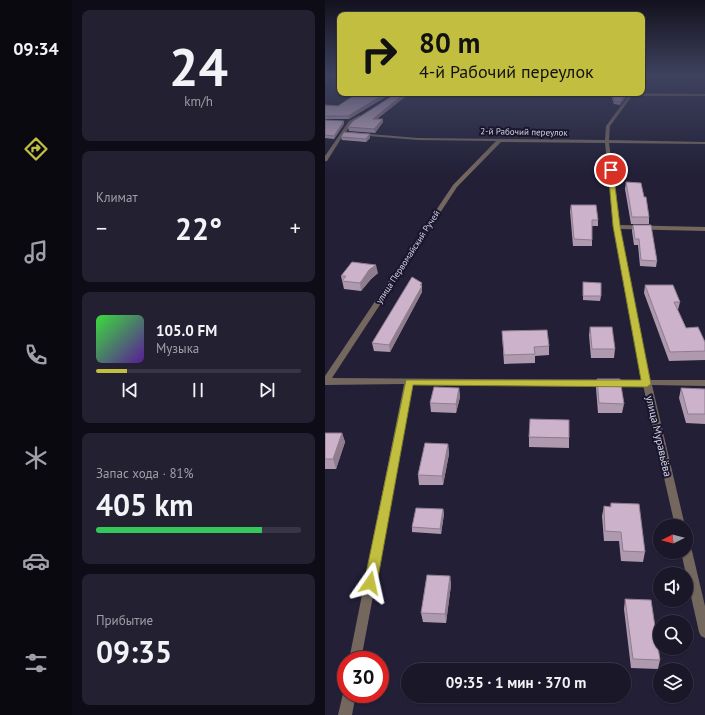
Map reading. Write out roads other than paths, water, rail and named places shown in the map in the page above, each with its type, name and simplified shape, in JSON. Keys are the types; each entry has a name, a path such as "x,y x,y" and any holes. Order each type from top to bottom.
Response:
{"street":[{"name":"улица Муравьёва","path":"620,108 608,126 607,142 617,226 647,384 678,519"},
{"path":"325,160 350,122 362,115"},
{"path":"344,122 350,122"},
{"name":"2-й Рабочий переулок","path":"343,133 418,139 705,143"},
{"name":"улица Первомайский Ручей","path":"325,381 455,186 500,140"},
{"path":"617,226 705,229"},
{"path":"325,381 647,384 705,383"},
{"path":"357,651 409,382"},
{"path":"688,559 705,632"},
{"path":"345,715 347,703"}]}
